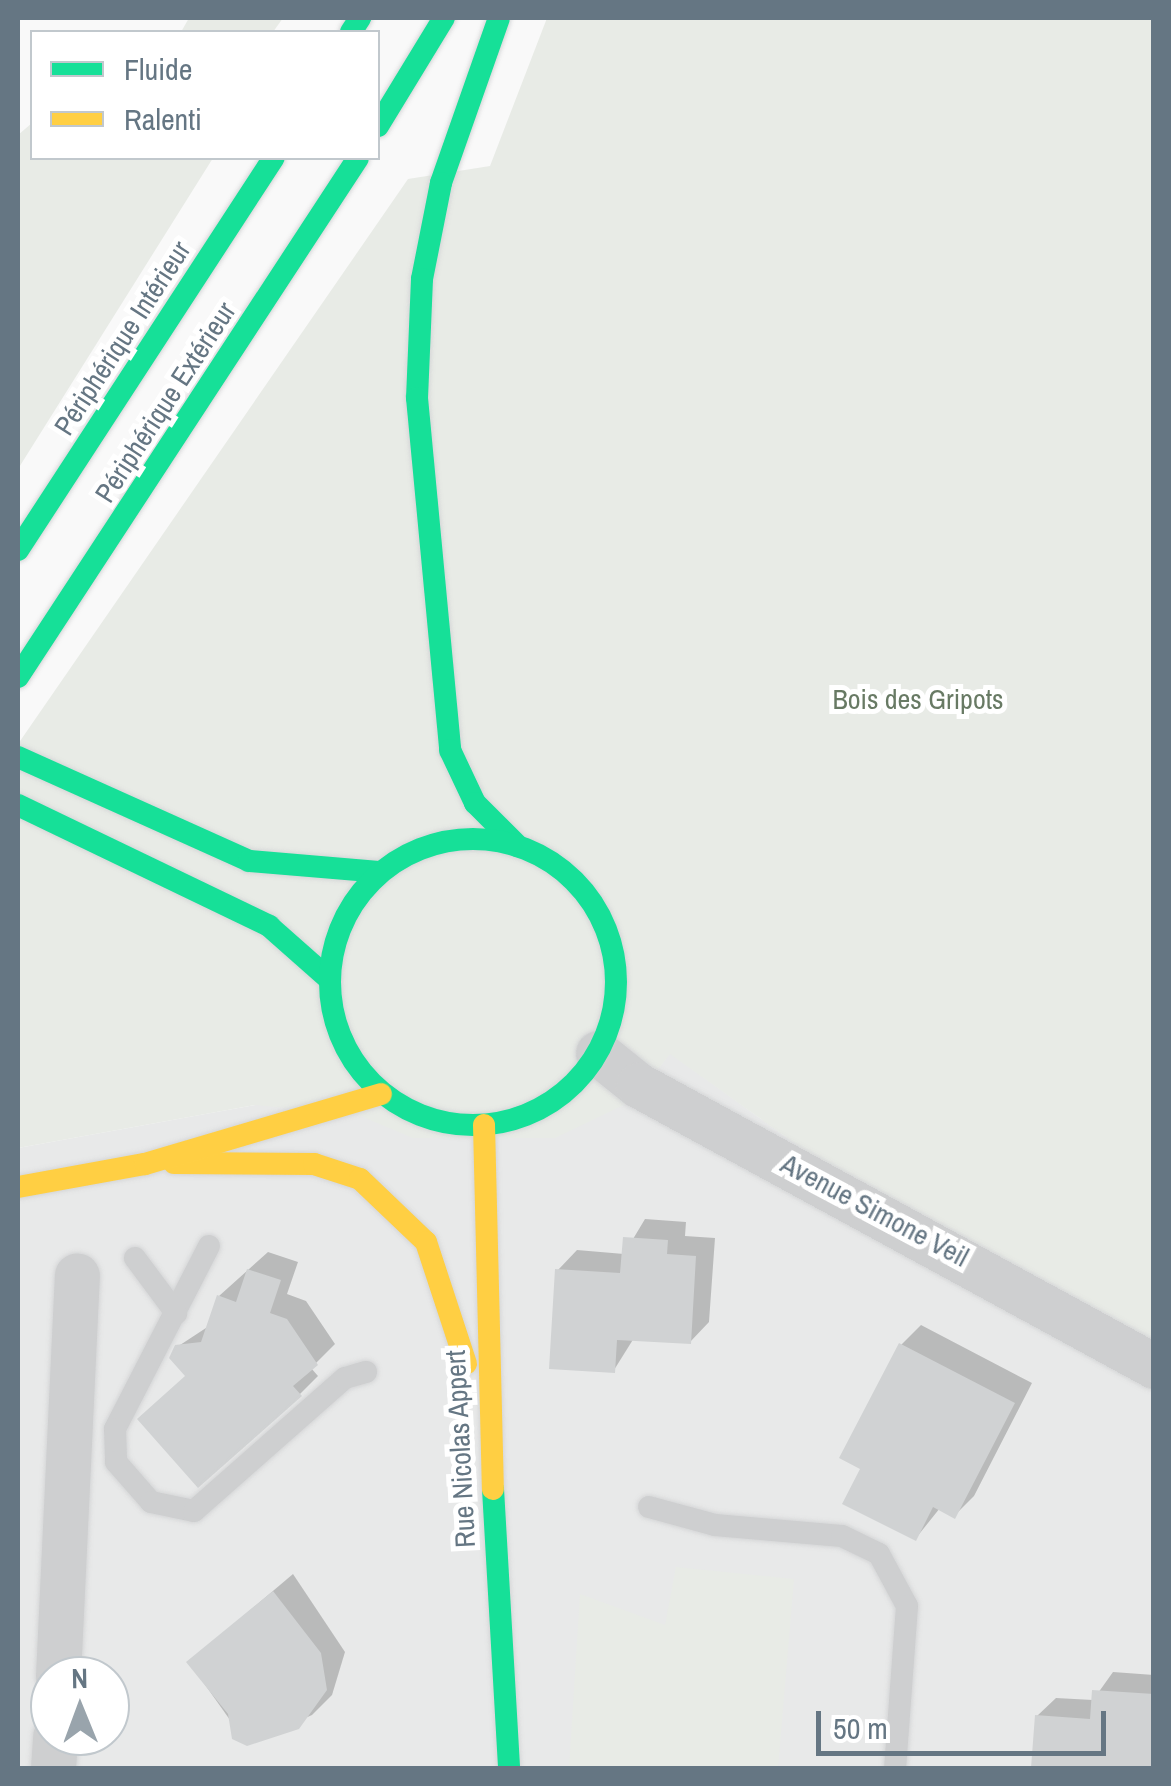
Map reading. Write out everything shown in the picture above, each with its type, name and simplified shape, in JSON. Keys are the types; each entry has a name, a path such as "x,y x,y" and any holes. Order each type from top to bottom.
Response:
{"main road":[{"path":"380,123 444,18"},
{"path":"380,872 343,920 329,978 342,1042 381,1094 448,1124 484,1126 550,1103 598,1052 616,1000 606,930 567,873 518,846 475,803 450,750 418,398 422,279 440,183 498,18"},
{"name":"Périphérique Intérieur","path":"18,550 273,160"},
{"name":"Périphérique Extérieur","path":"18,677 357,160"},
{"path":"18,756 249,862 380,872 460,839 518,846"},
{"path":"18,804 270,926 329,978"},
{"path":"18,1187 145,1164 381,1094"},
{"name":"Rue Nicolas Appert","path":"484,1126 486,1397 509,1768"},
{"path":"145,1164 314,1164 360,1179 426,1242 462,1356 486,1397"}],"street":[{"name":"Avenue Simone Veil","path":"598,1052 638,1085 1154,1366"},
{"path":"59,1656 78,1275"}],"lane":[{"path":"209,1246 112,1448 133,1486 172,1510 194,1511 346,1378 366,1372"},
{"path":"135,1258 176,1313"},
{"path":"650,1506 715,1526 842,1536 879,1554 907,1606 895,1768"}],"shaded area":[{"path":"670,1053 832,1170 1153,1346 1153,1768 18,1768 18,1148 255,1105 634,1100"}],"green space":[{"path":"189,18 283,18 274,30 182,30"},
{"name":"Bois des Gripots","path":"547,18 1153,18 1153,1346 832,1170 670,1054 634,1100 555,1138 413,1138 358,1115 255,1105 18,1148 18,744 408,179 490,166"},
{"path":"30,125 30,160 212,160 18,469 18,135"},
{"path":"676,1567 794,1579 778,1768 569,1768 580,1594 665,1625"}],"building":[{"path":"623,1237 668,1240 667,1254 696,1256 691,1344 617,1340 615,1373 549,1369 555,1269 620,1273"},
{"path":"247,1269 281,1280 270,1313 287,1319 318,1365 293,1386 302,1396 198,1488 137,1419 185,1376 169,1358 175,1345 201,1342 217,1295 236,1302"},
{"path":"899,1343 1015,1403 955,1519 933,1507 916,1541 842,1504 860,1469 839,1458"},
{"path":"273,1591 321,1653 327,1690 299,1729 247,1746 232,1739 228,1714 186,1662"},
{"path":"1092,1690 1154,1694 1154,1768 1031,1768 1035,1715 1090,1719"}],"traffic: fast":[{"path":"352,30 360,18"},
{"path":"380,123 444,18"},
{"path":"499,18 441,183 422,279 417,398 450,750 475,803 518,846"},
{"path":"18,550 273,160"},
{"path":"18,677 357,160"},
{"path":"18,757 249,861 380,872"},
{"path":"18,805 269,926 329,979"},
{"path":"473,839 501,841 528,850 553,863 574,881 592,902 605,927 614,954 616,982 614,1010 605,1037 592,1062 574,1083 553,1101 528,1114 501,1123 473,1125 445,1123 418,1114 393,1101 372,1083 354,1062 341,1037 332,1010 330,982 332,954 341,927 354,902 372,881 393,863 418,850 445,841 473,839"},
{"path":"493,1489 509,1768"}],"traffic: slow":[{"path":"18,1187 145,1164 381,1094"},
{"path":"484,1125 493,1489"},
{"path":"174,1163 314,1164 360,1179 426,1242 466,1364"}]}
